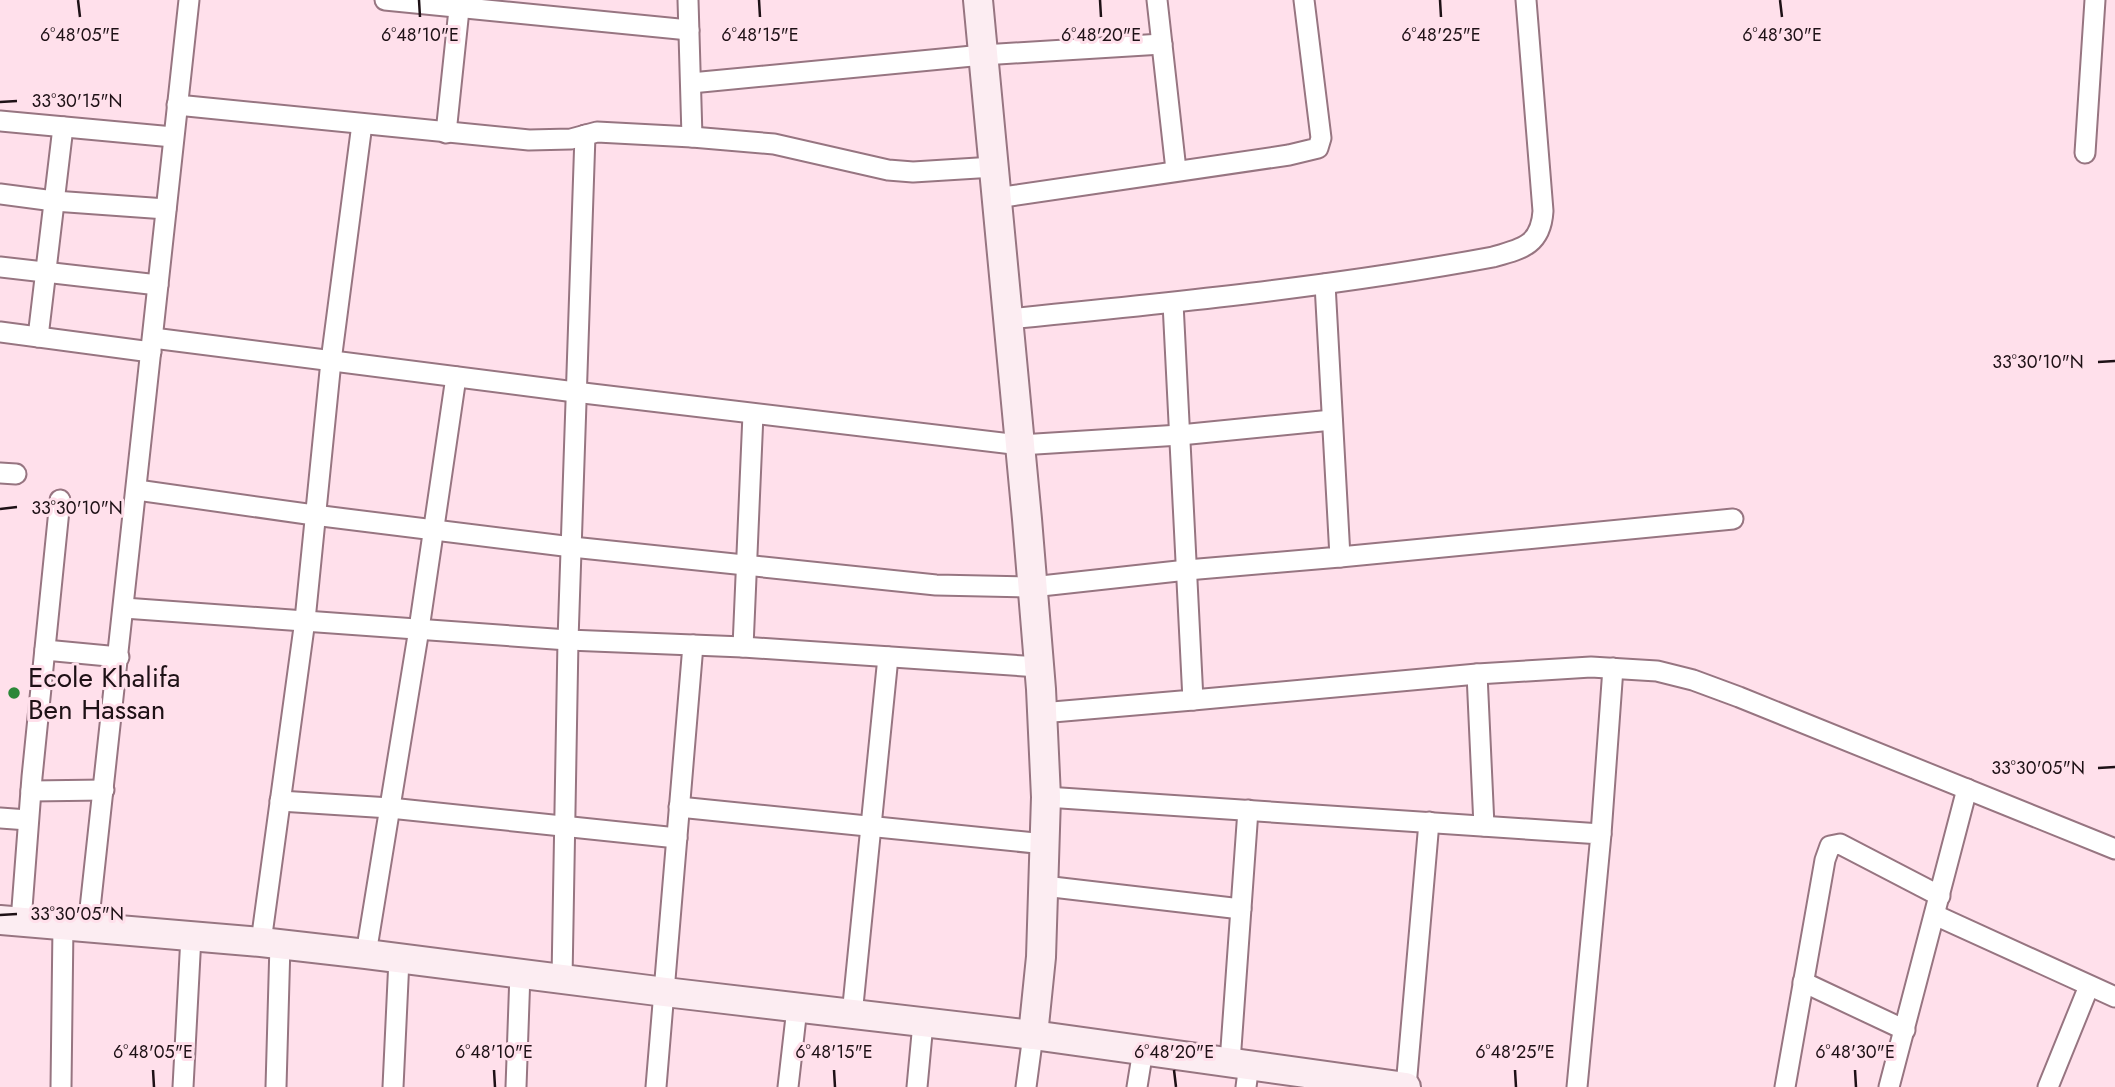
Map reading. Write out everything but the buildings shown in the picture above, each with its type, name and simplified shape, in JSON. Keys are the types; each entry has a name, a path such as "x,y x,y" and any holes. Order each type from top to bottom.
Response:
{"street":[{"path":"61,1087 76,926 104,790 189,0"},
{"path":"385,0 459,3 689,30"},
{"path":"688,0 692,137"},
{"path":"978,0 1039,667 1046,797 1041,957 1026,1087"},
{"path":"1157,0 1175,170"},
{"path":"997,198 1289,155 1311,151 1320,146 1304,0"},
{"path":"1008,319 1173,303 1325,284 1493,257 1514,251 1534,239 1543,221 1543,201 1527,0"},
{"path":"2085,153 2095,0"},
{"path":"446,132 459,3"},
{"path":"691,83 984,55 1162,44"},
{"path":"177,105 529,140 571,139 611,132 774,144 888,170 913,172 994,166"},
{"path":"0,121 173,137"},
{"path":"276,1087 271,943 280,801 305,620 331,361 362,124"},
{"path":"38,337 63,127"},
{"path":"562,979 568,640 585,135"},
{"path":"0,194 54,201 166,209"},
{"path":"0,267 158,285"},
{"path":"1325,284 1340,556"},
{"path":"1173,303 1194,700"},
{"path":"0,332 331,361 1020,445 1180,436 1332,420"},
{"path":"366,954 419,629 456,377"},
{"path":"743,647 753,414"},
{"path":"137,490 314,515 747,566 923,584 1032,587 1733,519"},
{"path":"60,500 28,820 10,920 366,954 1143,1049 1242,1071 1406,1087 1429,822"},
{"path":"124,608 568,640 743,647 1039,667"},
{"path":"656,1087 693,645"},
{"path":"46,650 119,657"},
{"path":"852,1015 888,657"},
{"path":"1041,713 1559,668 1657,671 1693,680 1845,738 2115,849"},
{"path":"1577,1087 1601,834 1613,668"},
{"path":"1477,674 1484,826"},
{"path":"1889,1087 1967,789"},
{"path":"31,791 104,790"},
{"path":"1046,797 1601,834"},
{"path":"280,801 390,808 677,838"},
{"path":"680,807 1045,844"},
{"path":"1242,1071 1241,909 1248,810"},
{"path":"0,818 28,820"},
{"path":"1785,1087 1825,860 1830,846 1840,844 1940,896"},
{"path":"1044,886 1241,909"},
{"path":"1935,915 2115,997"},
{"path":"183,1087 191,936"},
{"path":"393,1087 399,959"},
{"path":"516,1087 520,973"},
{"path":"1803,982 1905,1030"},
{"path":"2048,1087 2089,986"},
{"path":"788,1087 797,1008"},
{"path":"917,1087 923,1023"},
{"path":"1137,1087 1143,1049"}],"place":[{"name":"Ecole Khalifa Ben Hassan","path":"14,693"}]}
